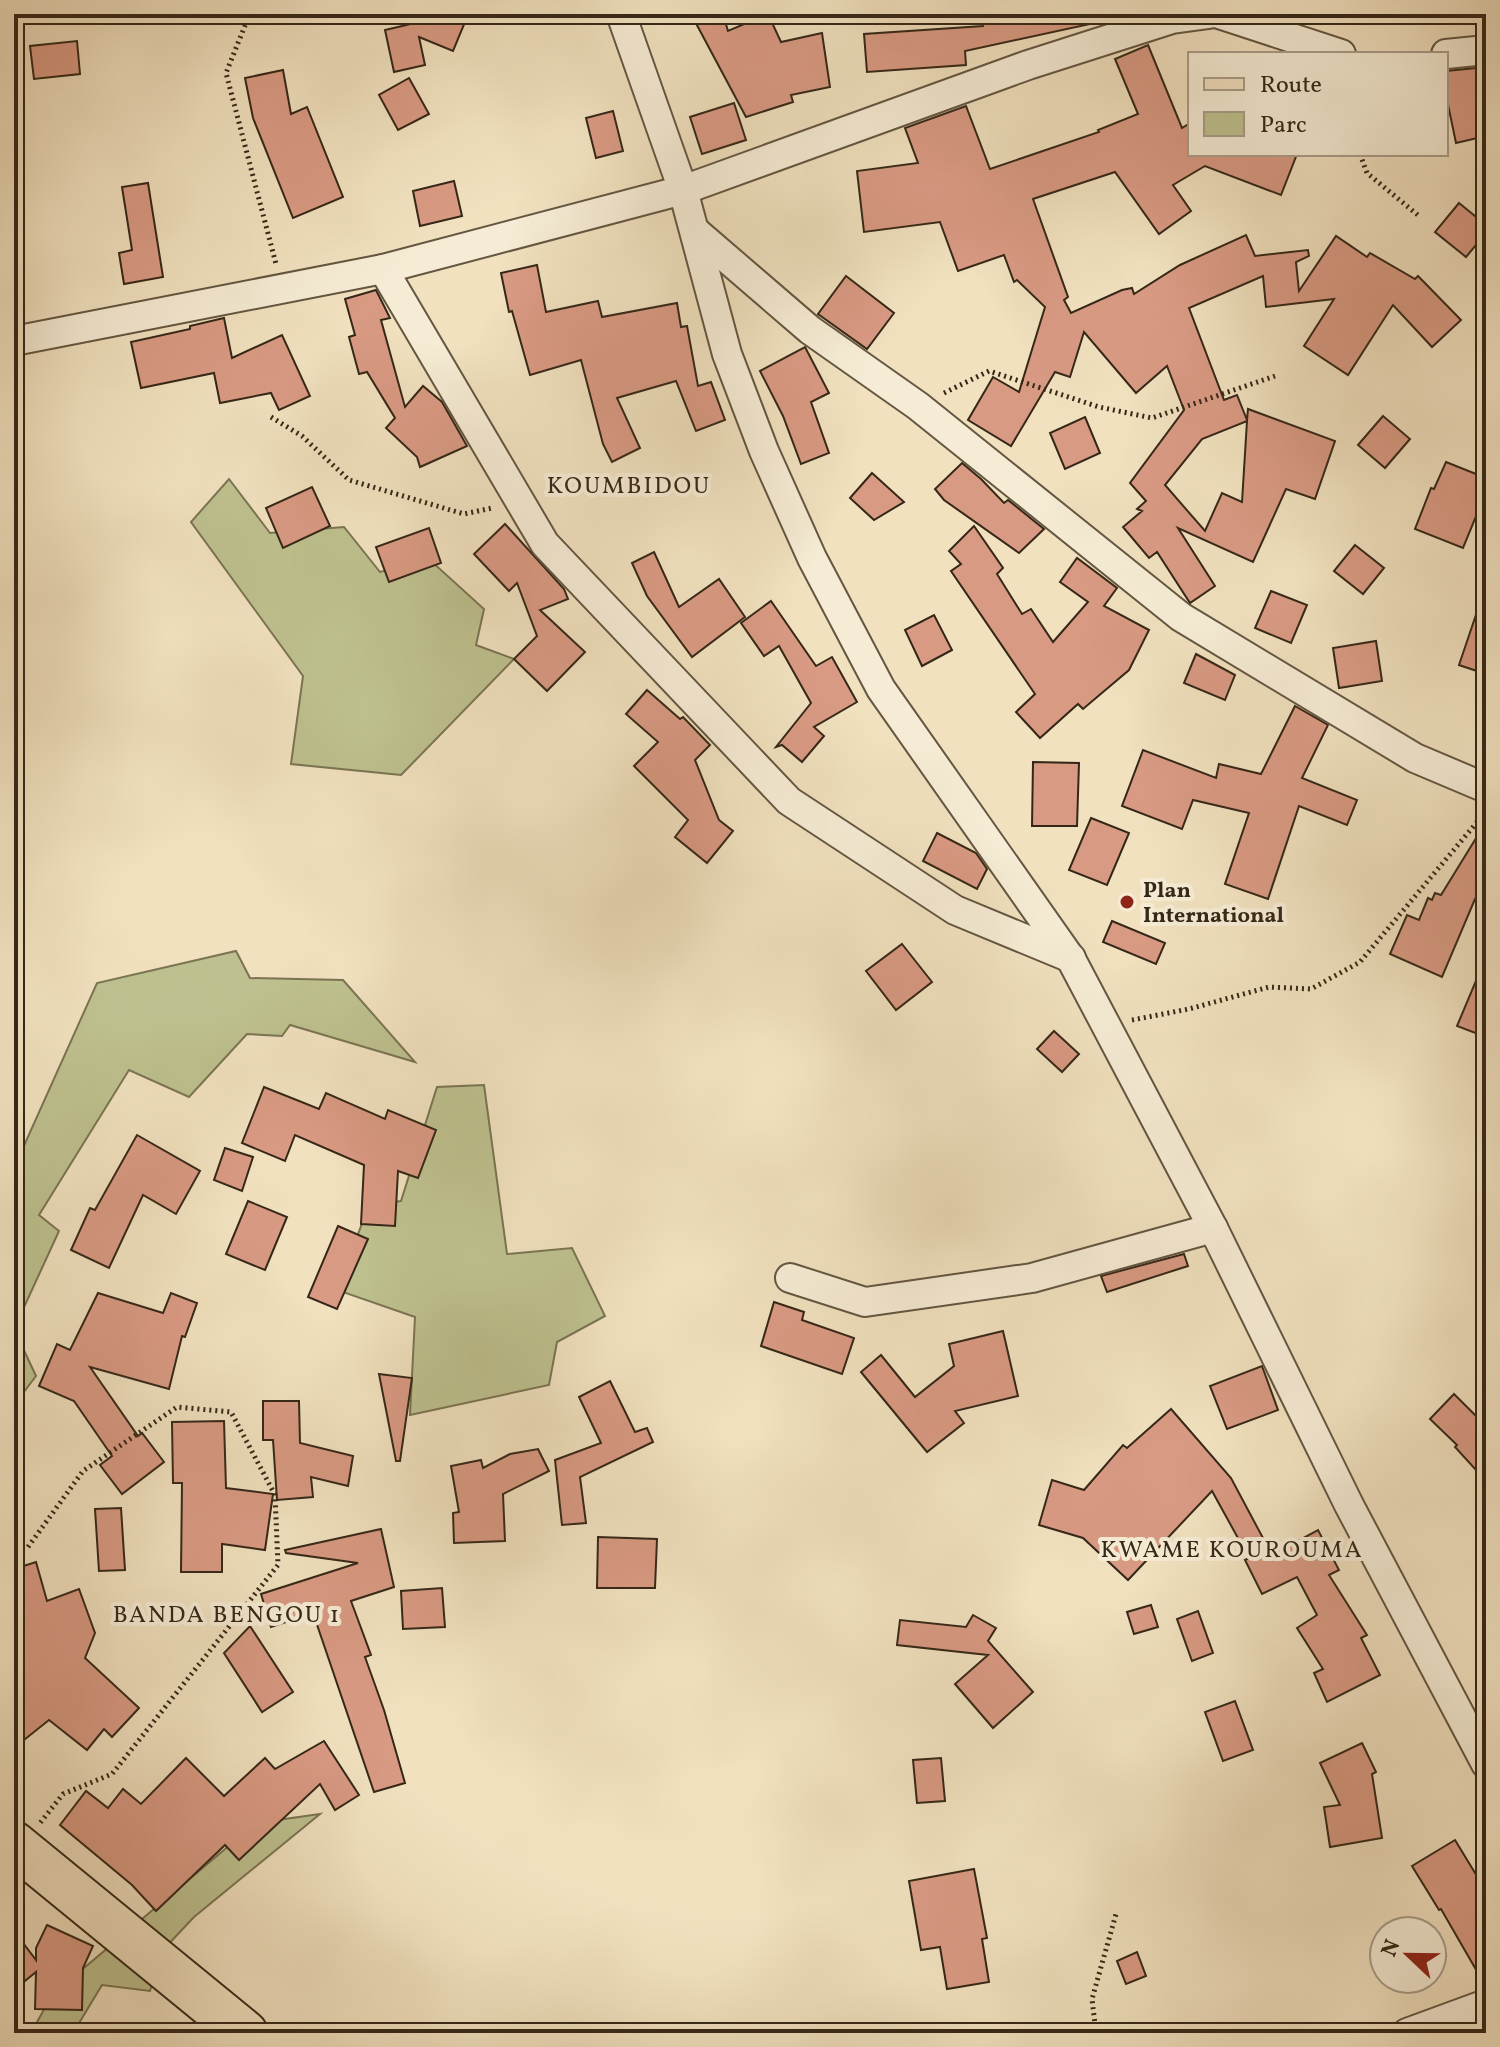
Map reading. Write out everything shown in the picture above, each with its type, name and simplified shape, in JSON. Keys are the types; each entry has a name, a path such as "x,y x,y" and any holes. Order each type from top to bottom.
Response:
{"main road":[{"path":"16,1849 245,2033"}],"street":[{"path":"621,14 683,190 727,354 764,451 812,558 881,689 1071,959 1213,1228 1349,1505 1486,1764"},
{"path":"14,341 383,269 683,190 1028,65 1172,19 1209,14"},
{"path":"1219,14 1335,52"},
{"path":"1448,54 1486,50"},
{"path":"695,231 810,330 918,406 1181,617 1415,758 1486,788"},
{"path":"383,269 545,544 789,801 955,910 1071,959"},
{"path":"790,1278 865,1302 1032,1278 1213,1228"},
{"path":"1407,2033 1486,2004"}],"path":[{"path":"242,14 246,23 226,73 282,289"},
{"path":"1361,156 1367,173 1419,216"},
{"path":"918,406 989,371 1099,407 1152,418 1275,376"},
{"path":"271,417 302,436 349,480 464,514 520,503"},
{"path":"1106,1025 1189,1009 1269,987 1311,989 1360,962 1486,811"},
{"path":"16,1849 63,1794 112,1774 278,1565 275,1495 231,1412 177,1407 83,1471 28,1547"},
{"path":"1096,2033 1092,1999 1116,1914"}],"green space":[{"path":"229,479 270,533 344,527 380,572 430,560 484,609 476,645 514,659 401,775 291,764 303,676 191,522"},
{"path":"236,951 250,978 343,980 415,1062 290,1025 282,1036 247,1034 189,1097 129,1070 39,1215 59,1231 14,1329 14,1168 97,983"},
{"path":"484,1085 507,1254 572,1248 605,1316 557,1342 549,1385 410,1415 415,1317 337,1290 369,1205 401,1201 437,1087"},
{"path":"14,1329 36,1376 14,1405"},
{"path":"320,1814 194,1917 162,1951 150,1991 102,1985 73,2033 31,2033 52,1995 256,1823"}],"building":[{"path":"691,14 723,14 728,31 768,14 781,42 822,33 830,87 791,95 793,102 746,117"},
{"path":"981,14 1089,14 1090,24 965,51 966,65 867,72 864,34 983,26"},
{"path":"449,15 465,22 453,51 419,37 425,65 394,72 385,30"},
{"path":"77,41 80,74 34,79 30,46"},
{"path":"1148,45 1182,128 1188,124 1188,156 1296,156 1281,195 1205,166 1173,185 1191,211 1159,234 1115,172 1033,199 1068,297 1064,300 1071,313 1122,290 1132,288 1134,294 1180,265 1246,235 1255,256 1308,250 1309,256 1296,262 1299,291 1336,236 1367,257 1370,253 1415,279 1418,276 1461,320 1432,347 1393,305 1348,375 1304,346 1334,299 1266,307 1263,276 1189,308 1224,400 1237,395 1247,420 1248,409 1335,441 1315,499 1286,489 1253,562 1178,528 1215,586 1190,603 1157,552 1149,558 1123,527 1142,511 1137,509 1146,501 1130,483 1184,410 1167,366 1136,393 1084,332 1070,377 1055,372 1011,446 968,420 993,377 1019,392 1045,307 1017,280 1014,282 1004,255 958,271 940,222 864,232 857,171 918,163 905,128 966,106 990,169 1099,132 1138,114 1115,59","holes":["1247,421 1242,502 1222,493 1205,531 1165,485 1202,439"]},
{"path":"1486,67 1486,136 1456,143 1448,105 1448,71"},
{"path":"283,70 291,114 307,107 343,197 293,218 253,118 245,78"},
{"path":"409,78 429,114 398,130 379,95"},
{"path":"734,103 746,140 702,154 690,117"},
{"path":"613,111 623,151 596,158 586,118"},
{"path":"454,181 462,216 420,226 413,191"},
{"path":"148,183 163,277 124,284 119,253 132,250 122,187"},
{"path":"1459,203 1486,225 1486,233 1466,257 1435,232"},
{"path":"537,265 546,312 598,301 602,317 677,303 681,327 687,326 698,386 711,382 725,420 696,431 676,381 617,398 640,448 612,462 603,444 581,360 530,375 512,311 509,312 501,273"},
{"path":"846,276 894,313 867,349 818,314"},
{"path":"376,290 390,318 381,320 405,407 423,386 442,402 467,446 420,467 417,457 386,428 395,418 367,372 359,374 349,337 355,335 345,299"},
{"path":"224,318 232,358 282,335 310,396 279,410 271,393 220,403 214,373 141,388 131,342"},
{"path":"805,347 829,393 811,402 829,453 801,464 783,416 760,371"},
{"path":"1383,416 1410,439 1385,468 1358,445"},
{"path":"1085,417 1100,453 1065,469 1050,433"},
{"path":"1446,462 1486,478 1486,492 1463,548 1415,529 1431,488 1434,489"},
{"path":"962,463 1004,503 1008,500 1044,529 1019,553 944,500 935,489"},
{"path":"872,473 904,502 874,520 850,498"},
{"path":"312,487 330,526 283,548 266,508"},
{"path":"505,524 564,589 568,599 540,610 585,652 547,691 514,659 537,636 517,583 509,591 474,554"},
{"path":"974,526 1003,568 997,574 1022,614 1031,609 1053,642 1088,602 1060,582 1077,558 1117,588 1104,606 1149,630 1129,670 1083,709 1078,704 1040,738 1016,712 1035,694 951,571 961,564 949,551"},
{"path":"429,528 441,563 389,582 376,547"},
{"path":"1355,545 1384,568 1363,594 1334,571"},
{"path":"654,552 679,607 719,579 745,617 692,657 647,596 632,563"},
{"path":"1271,591 1307,605 1291,643 1255,628"},
{"path":"1482,597 1486,597 1486,674 1459,665"},
{"path":"771,601 816,666 832,657 857,702 814,727 824,736 802,762 782,745 776,747 811,703 779,646 764,656 741,623"},
{"path":"934,615 952,650 922,666 905,630"},
{"path":"1376,641 1382,681 1339,688 1333,648"},
{"path":"1196,654 1235,675 1225,700 1184,683"},
{"path":"647,690 680,719 683,717 710,745 695,760 719,820 733,831 707,863 675,837 688,820 634,766 658,742 626,714"},
{"path":"1295,706 1328,725 1302,778 1357,800 1347,825 1299,806 1268,899 1225,884 1249,813 1193,800 1182,829 1122,806 1143,750 1216,778 1219,764 1261,774"},
{"path":"1033,762 1079,763 1077,826 1032,826"},
{"path":"1091,818 1129,833 1107,885 1069,870"},
{"path":"1486,822 1486,905 1475,899 1442,977 1390,954 1407,915 1419,920 1428,898 1432,900 1435,893 1441,895"},
{"path":"937,833 976,853 987,869 977,889 923,861"},
{"path":"1112,921 1165,943 1156,964 1103,942"},
{"path":"902,944 932,982 896,1010 866,971"},
{"path":"1486,957 1486,1037 1457,1026"},
{"path":"1054,1031 1079,1054 1062,1072 1037,1049"},
{"path":"264,1087 319,1109 326,1093 385,1119 388,1110 436,1130 418,1178 398,1171 395,1226 361,1224 364,1165 295,1135 285,1161 242,1143"},
{"path":"137,1135 200,1171 176,1214 143,1195 109,1268 71,1250 90,1208 95,1210"},
{"path":"225,1148 253,1157 242,1191 214,1180"},
{"path":"248,1201 287,1217 265,1270 226,1254"},
{"path":"338,1226 368,1239 337,1309 308,1297"},
{"path":"1184,1254 1188,1266 1107,1292 1101,1276"},
{"path":"98,1293 163,1313 171,1293 197,1303 185,1337 182,1336 169,1389 90,1367 138,1436 142,1433 164,1462 122,1494 100,1465 112,1456 74,1401 39,1386 57,1344 70,1350"},
{"path":"774,1302 804,1312 802,1320 854,1338 842,1374 761,1346"},
{"path":"1003,1331 1018,1396 955,1411 964,1423 927,1452 861,1372 881,1355 915,1397 954,1366 949,1344"},
{"path":"1262,1366 1278,1410 1227,1429 1210,1386"},
{"path":"379,1374 412,1378 400,1461 396,1461"},
{"path":"610,1381 635,1432 647,1428 653,1442 580,1477 586,1523 562,1525 555,1460 601,1443 579,1397"},
{"path":"1454,1394 1486,1426 1486,1481 1455,1447 1457,1445 1430,1419"},
{"path":"263,1401 299,1401 300,1443 353,1456 348,1486 311,1477 313,1497 277,1500 273,1440 263,1440"},
{"path":"1171,1409 1231,1478 1272,1555 1318,1530 1339,1570 1329,1575 1367,1635 1361,1638 1380,1675 1327,1702 1314,1673 1323,1669 1297,1628 1317,1615 1297,1577 1262,1594 1245,1560 1249,1558 1212,1491 1128,1580 1083,1538 1039,1525 1052,1480 1084,1490 1123,1445 1127,1448"},
{"path":"224,1421 226,1488 273,1494 265,1550 222,1544 222,1572 181,1572 182,1483 173,1483 172,1422"},
{"path":"538,1449 549,1471 503,1494 505,1541 454,1543 453,1513 459,1512 451,1466 481,1460 483,1468 510,1454"},
{"path":"121,1508 125,1570 99,1571 95,1509"},
{"path":"381,1529 394,1587 351,1601 371,1655 365,1657 405,1783 374,1792 313,1613 271,1627 261,1594 358,1563 286,1553 285,1550"},
{"path":"598,1537 657,1539 655,1588 597,1588"},
{"path":"36,1562 47,1601 79,1589 95,1633 85,1658 139,1708 112,1737 104,1729 87,1750 49,1720 14,1748 14,1569"},
{"path":"442,1588 445,1627 403,1629 401,1591"},
{"path":"1151,1605 1158,1627 1134,1634 1127,1612"},
{"path":"1198,1611 1213,1653 1192,1661 1177,1619"},
{"path":"973,1615 996,1628 988,1641 1033,1692 993,1728 955,1684 988,1655 897,1645 900,1620 966,1627"},
{"path":"250,1626 293,1692 262,1712 224,1653"},
{"path":"1235,1701 1253,1750 1223,1761 1205,1712"},
{"path":"324,1741 359,1795 335,1810 320,1784 239,1860 225,1845 156,1911 132,1885 60,1825 86,1791 108,1808 123,1789 141,1804 186,1758 224,1796 265,1758 275,1769"},
{"path":"1362,1743 1376,1772 1372,1774 1382,1838 1330,1847 1324,1807 1340,1805 1320,1763"},
{"path":"941,1758 945,1801 917,1803 913,1760"},
{"path":"1455,1840 1486,1891 1486,1987 1448,1921 1448,1915 1439,1910 1412,1866"},
{"path":"974,1869 987,1938 982,1939 989,1982 947,1989 940,1947 921,1950 909,1881"},
{"path":"47,1925 93,1946 83,1968 82,2010 35,2009 36,1972 14,1990 14,1931 36,1960 36,1948"},
{"path":"1137,1952 1146,1976 1126,1984 1117,1961"}],"place":[{"name":"Plan International","path":"1127,902"}],"district":[{"name":"KOUMBIDOU","path":"629,485"},
{"name":"KWAME KOUROUMA","path":"1232,1549"},
{"name":"BANDA BENGOU 1","path":"227,1614"}]}
